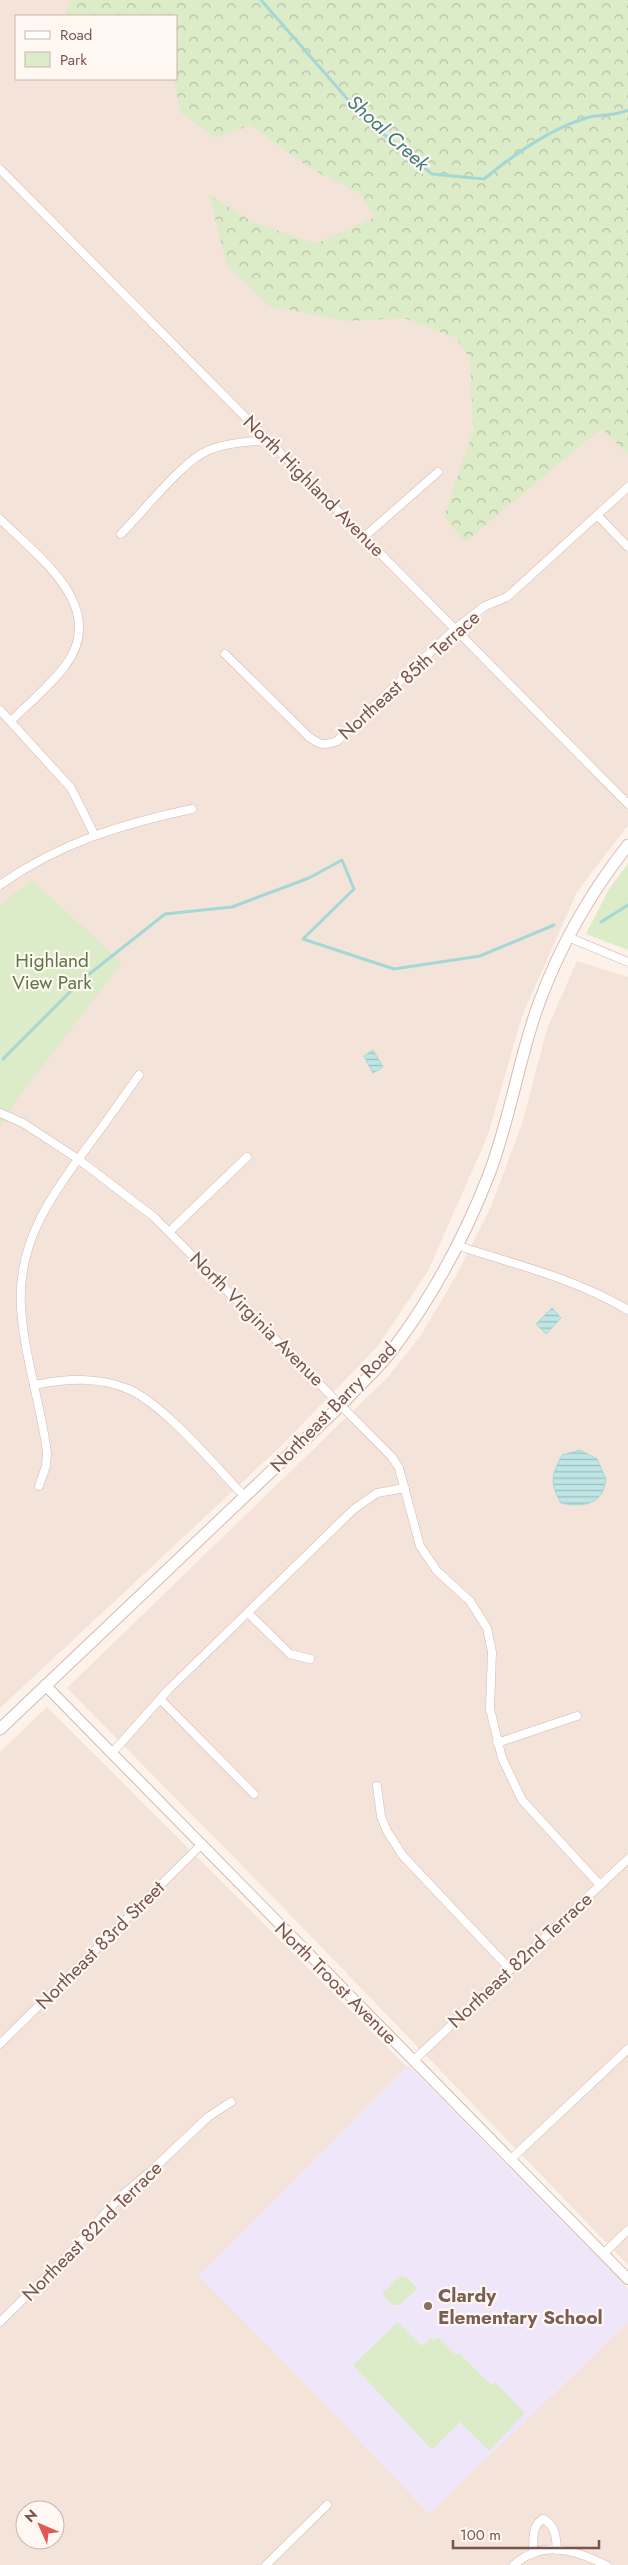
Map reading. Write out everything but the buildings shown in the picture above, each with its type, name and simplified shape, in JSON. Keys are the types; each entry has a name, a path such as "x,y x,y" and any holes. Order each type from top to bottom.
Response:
{"main road":[{"name":"Northeast Barry Road","path":"0,1729 342,1404 392,1350 422,1306 458,1246 488,1176 539,1003 568,937 604,876 628,845"}],"street":[{"name":"North Highland Avenue","path":"0,169 628,804"},
{"path":"121,534 188,464 203,453 236,443 267,440"},
{"path":"364,536 438,472"},
{"name":"Northeast 85th Terrace","path":"225,654 309,737 319,744 326,745 337,741 455,629 485,606 507,596 628,487"},
{"path":"597,515 628,546"},
{"path":"0,519 61,579 74,601 79,624 74,652 66,665 11,721"},
{"path":"0,710 71,788 94,834"},
{"path":"0,886 28,866 94,834 140,820 192,809"},
{"path":"568,937 628,962"},
{"path":"39,1486 46,1466 47,1454 21,1306 23,1269 30,1239 44,1209 139,1075"},
{"name":"North Virginia Avenue","path":"0,1113 23,1123 78,1159 170,1232 342,1404 392,1457 399,1468 415,1533 427,1559 470,1601 488,1628 492,1652 490,1709 502,1758 522,1800 600,1886"},
{"path":"170,1232 247,1156"},
{"path":"458,1246 596,1292 628,1310"},
{"path":"34,1385 61,1380 92,1380 127,1389 141,1396 167,1418 245,1497"},
{"path":"112,1752 161,1700 354,1509 377,1493 404,1488"},
{"path":"248,1613 290,1654 310,1659"},
{"name":"North Troost Avenue","path":"45,1685 112,1752 200,1846 628,2279"},
{"path":"161,1700 254,1794"},
{"path":"497,1743 577,1716"},
{"path":"377,1786 381,1816 398,1850 510,1969"},
{"name":"Northeast 83rd Street","path":"0,2044 200,1846"},
{"name":"Northeast 82nd Terrace","path":"413,2061 628,1859"},
{"path":"511,2159 628,2049"},
{"name":"Northeast 82nd Terrace","path":"0,2322 66,2256 120,2197 151,2171 208,2117 231,2102"},
{"path":"603,2254 628,2230"},
{"path":"266,2565 327,2505"},
{"path":"534,2552 534,2530 543,2519 552,2526 556,2534 557,2550"},
{"path":"514,2565 534,2552 557,2550 578,2552 606,2565"}],"shaded area":[{"path":"0,0 628,0 628,825 577,892 522,1016 488,1135 428,1271 378,1346 280,1447 0,1708"},
{"path":"577,961 628,977 628,2265 276,1900 67,1688 389,1376 421,1335 456,1276 490,1209 522,1124 547,1029"},
{"path":"47,1707 628,2288 628,2565 0,2565 0,1752"},
{"name":"Clardy Elementary School","path":"408,2065 628,2289 628,2323 429,2514 311,2390 198,2276"}],"green space":[{"path":"70,0 628,0 628,455 602,428 465,542 444,517 473,431 470,359 456,338 404,318 346,321 269,306 227,266 209,194 251,221 315,244 375,217 359,193 311,169 250,125 216,138 180,112 174,80 178,80 178,15 65,15"},
{"path":"628,864 628,950 586,934 609,889"},
{"name":"Highland View Park","path":"32,880 122,963 17,1099 0,1127 0,905"},
{"path":"400,2276 408,2278 417,2289 399,2305 392,2305 382,2293"},
{"path":"398,2322 422,2346 431,2338 434,2341 438,2337 456,2355 459,2353 491,2385 495,2382 525,2413 489,2451 460,2422 432,2450 353,2365"}],"water":[{"path":"373,1050 383,1067 373,1073 364,1056"},
{"path":"552,1308 561,1318 546,1334 536,1324"},
{"path":"580,1450 597,1459 606,1479 604,1489 597,1498 588,1503 571,1505 561,1503 553,1484 554,1473 562,1455"}],"waterway":[{"name":"Shoal Creek","path":"261,0 364,118 432,174 484,179 520,152 558,129 586,118 628,110"},
{"path":"3,1059 83,979 165,914 232,907 309,878 342,860 354,889 303,939 394,969 480,956 554,925"},
{"path":"601,922 628,905"}],"place":[{"name":"Clardy Elementary School","path":"428,2306"}]}
